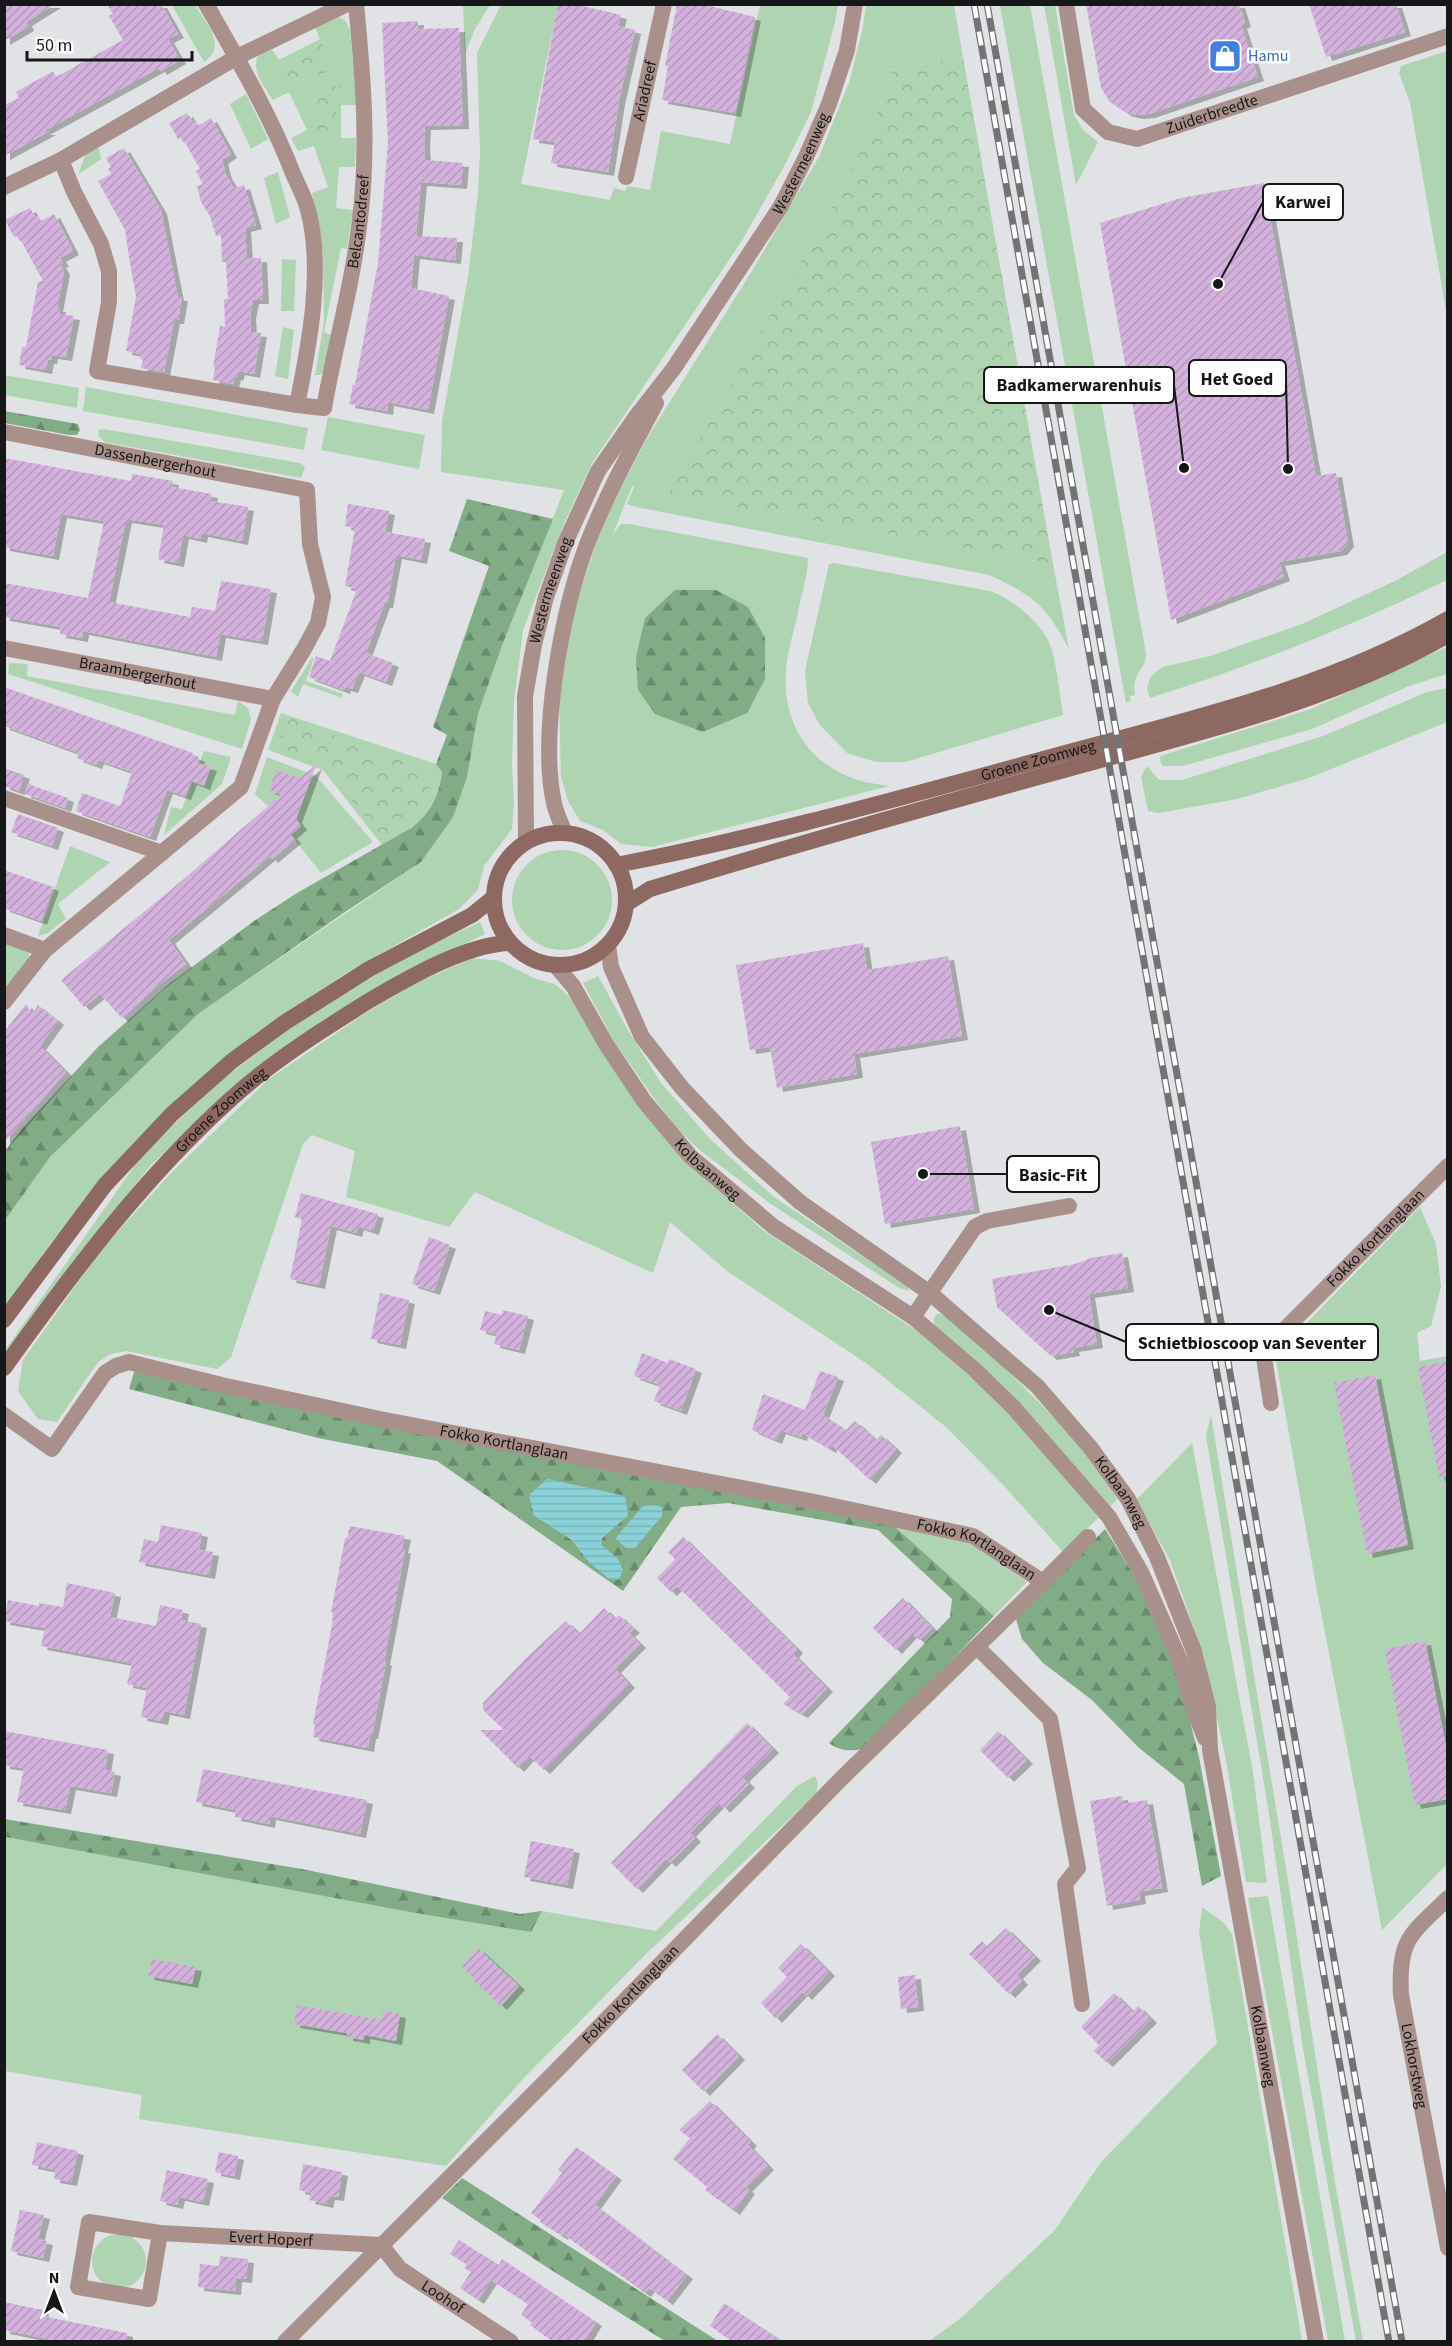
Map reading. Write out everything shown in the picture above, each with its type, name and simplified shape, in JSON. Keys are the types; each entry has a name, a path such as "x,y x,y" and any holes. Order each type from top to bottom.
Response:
{"main road":[{"name":"Groene Zoomweg","path":"616,865 850,811 1156,730 1323,677 1411,639 1448,619"},
{"name":"Groene Zoomweg","path":"626,904 650,889 864,824 1264,714 1341,686 1392,664 1448,635"},
{"path":"565,833 583,837 600,846 616,865 624,880 626,904 621,926 608,945 593,957 575,964 556,966 538,963 522,955 509,943 497,922 493,898 497,876 508,856 526,842 544,834 565,833"},
{"name":"Groene Zoomweg","path":"4,1320 105,1185 172,1114 232,1061 284,1023 369,969 472,915 493,898"},
{"name":"Groene Zoomweg","path":"4,1368 97,1240 156,1172 232,1097 315,1034 405,980 478,947 509,943"}],"street":[{"path":"206,4 237,57 280,140 308,210 314,256 314,304 308,351 297,405"},
{"path":"4,187 61,160 237,57 347,4"},
{"name":"Belcantodreef","path":"61,160 74,192 101,244 109,271 109,302 97,371 324,408 353,272 360,218 364,156 364,96 356,4"},
{"name":"Ariadreef","path":"626,177 664,4"},
{"name":"Westermeenweg","path":"526,842 525,696 546,597 566,541 598,471 674,368 775,214 806,157 840,75 855,4"},
{"name":"Zuiderbreedte","path":"1066,4 1083,109 1108,132 1137,139 1448,36"},
{"name":"Westermeenweg","path":"565,833 554,804 550,775 551,730 553,692 571,595 586,547 621,470 674,368"},
{"name":"Dassenbergerhout","path":"4,432 307,490 310,544 323,597 318,623 273,699"},
{"name":"Braambergerhout","path":"4,648 273,699"},
{"path":"4,1002 45,950 241,787 273,699"},
{"path":"4,798 162,853"},
{"path":"4,935 45,950"},
{"name":"Kolbaanweg","path":"608,945 611,967 642,1037 682,1088 741,1150 801,1203 930,1293 1037,1386 1090,1447 1128,1499 1157,1557 1194,1651 1208,1707 1210,1750 1316,2342"},
{"name":"Kolbaanweg","path":"556,966 573,986 606,1044 644,1101 690,1156 774,1227 913,1317 975,1370 1014,1407 1109,1517 1141,1572 1174,1648 1210,1750"},
{"name":"Fokko Kortlanglaan","path":"1271,1403 1263,1351 1448,1166"},
{"path":"913,1317 975,1227 987,1221 1069,1206"},
{"name":"Fokko Kortlanglaan","path":"4,1415 52,1449 105,1373 129,1362 226,1386 380,1419 815,1502 974,1536 1043,1582"},
{"name":"Fokko Kortlanglaan","path":"285,2342 554,2073 841,1779 1088,1537"},
{"path":"977,1647 1050,1719 1078,1868 1065,1884 1082,2004"},
{"name":"Lokhorstweg","path":"1448,1898 1414,1931 1404,1946 1400,1970 1401,1995 1448,2248"},
{"name":"Evert Hoperf","path":"160,2233 149,2299 78,2288 89,2222 160,2233 381,2245"},
{"name":"Loohof","path":"381,2245 400,2269 511,2342"}],"green space":[{"path":"172,5 195,5 213,34 214,49 211,56 204,62"},
{"path":"463,5 490,5 475,29 465,54"},
{"path":"501,5 558,5 521,184 610,200 614,188 625,191 627,186 650,190 661,131 730,144 760,5 838,5 811,112 782,170 741,242 592,463 565,521 523,630 514,701 512,829 484,866 478,890 459,909 345,974 256,1033 177,1100 128,1149 50,1244 5,1307 5,1219 50,1157 198,1014 421,862 467,777 478,714 503,643 564,490 441,472 442,421 468,277 478,193 480,153 477,53"},
{"path":"866,5 954,5 963,57 892,70 875,121 840,193 669,495 1053,564 1069,649 1053,622 1037,603 1017,589 989,575 641,508 627,504 634,487 632,486 613,534 621,524 630,524 808,558 786,671 786,690 794,724 812,752 840,773 869,783 889,786 652,847 621,844 603,830 580,821 568,801 561,777 559,702 574,609 605,518 649,435 752,271 819,157 850,80"},
{"path":"1000,5 1030,5 1146,654 1144,664 1135,681 1135,695 1130,696 1131,701 1126,703"},
{"path":"1044,5 1055,5 1074,115 1083,130 1098,142 1076,185"},
{"path":"339,17 346,21 350,31 357,105 341,105 341,138 356,138 355,167 339,167 336,208 353,210 347,249 341,248 324,332 331,335 324,371 320,375 315,375 324,322 323,254 312,193 328,187 314,146 298,151 291,138 307,130 289,92 273,100 259,77 256,65 260,52 271,48 279,60 320,39 314,24"},
{"path":"321,43 333,68 294,88 281,64"},
{"path":"1448,51 1447,316 1410,103 1399,73 1401,66"},
{"path":"963,57 1053,564 668,495 840,193 875,121 892,70"},
{"path":"341,86 341,100 336,101 337,139 317,139 317,87"},
{"path":"246,94 268,139 251,149 230,104"},
{"path":"98,145 101,159 79,174 85,157"},
{"path":"278,172 290,217 276,224 264,178"},
{"path":"282,259 296,260 294,311 281,311"},
{"path":"283,327 294,330 288,379 275,376"},
{"path":"4,375 79,388 77,408 5,395"},
{"path":"86,387 308,428 304,450 83,411"},
{"path":"4,411 78,424 80,430 77,435 69,435 5,423"},
{"path":"328,417 425,435 419,469 321,450"},
{"path":"99,430 300,463 305,467 301,478 104,442 98,435"},
{"path":"467,499 553,519 503,643 478,714 467,777 453,817 421,862 198,1014 50,1157 5,1220 5,1151 22,1129 98,1047 169,984 254,921 297,893 411,828 429,810 439,789 442,772 436,764 447,735 433,727 489,566 449,551"},
{"path":"1447,552 1447,580 1301,644 1226,673 1150,698 1147,688 1150,678 1163,667 1210,656 1302,624 1397,580"},
{"path":"834,563 990,591 1015,605 1031,618 1049,642 1056,667 1063,715 905,762 876,762 847,753 819,724 808,703 805,671 829,564"},
{"path":"675,590 716,590 748,607 765,638 765,679 747,713 703,732 655,714 638,690 636,657 645,618"},
{"path":"1447,647 1447,674 1409,686 1312,729 1183,766 1163,766 1161,763 1160,756 1311,709"},
{"path":"314,658 306,681 343,694 342,698 303,684 298,697 291,691"},
{"path":"9,663 28,664 27,676 235,715 238,701 248,708 251,719 242,749 8,674"},
{"path":"1447,688 1447,722 1309,778 1237,799 1159,813 1148,811 1141,777 1147,766 1159,780 1182,780 1323,736 1427,692"},
{"path":"281,713 436,764 442,771 430,808 415,824 382,845 323,770 268,750"},
{"path":"288,717 434,774 420,814 383,838 323,767 277,746"},
{"path":"204,751 231,757 222,784 164,835 171,807 182,809"},
{"path":"267,757 316,776 373,842 321,873 269,807 255,794"},
{"path":"70,846 110,862 58,904 66,919 48,933 38,936"},
{"path":"562,850 581,853 598,864 609,881 612,900 609,919 598,936 581,947 562,950 543,947 526,936 515,919 512,900 515,881 526,864 543,853"},
{"path":"480,922 485,934 387,982 226,1095 152,1164 95,1234 5,1359 5,1350 145,1151 222,1080 316,1008 386,965"},
{"path":"5,942 29,953 29,961 5,992"},
{"path":"473,958 500,961 536,979 555,984 573,1000 703,1177 764,1231 920,1333 1038,1440 1098,1518 1063,1552 1007,1489 946,1427 866,1363 727,1271 670,1222 653,1273 475,1192 449,1227 346,1197 355,1151 312,1135 303,1144 231,1357 217,1369 126,1351 111,1354 98,1362 57,1422 38,1419 18,1391 23,1360 101,1250 173,1171 270,1078 369,1011 416,983"},
{"path":"598,976 661,1083 711,1140 774,1197 907,1286 910,1291 899,1288 771,1204 701,1151 673,1125 614,1041 583,983"},
{"path":"1420,1207 1436,1244 1441,1287 1431,1326 1417,1333 1420,1361 1448,1356 1447,1864 1382,1930 1316,1586 1275,1355"},
{"path":"937,1314 942,1314 987,1350 1087,1451 1117,1499 1109,1508 934,1326"},
{"path":"135,1369 893,1525 994,1616 868,1747 843,1750 829,1743 950,1617 952,1599 878,1530 728,1503 681,1507 623,1591 437,1461 318,1438 129,1389","holes":["548,1479 628,1515 602,1538 601,1545 618,1560 590,1563 572,1540 534,1515 530,1495"]},
{"path":"1211,1415 1335,2182 1363,2341 1356,2341 1303,2049 1268,1807 1206,1436"},
{"path":"1192,1443 1253,1772 1267,1883 1246,1882 1226,1760 1204,1656 1170,1560 1136,1500"},
{"path":"893,1525 969,1543 1027,1582 994,1616"},
{"path":"1105,1529 1137,1580 1175,1661 1199,1757 1221,1876 1202,1886 1184,1784 1138,1747 1092,1700 1043,1663 1022,1639 1016,1619"},
{"path":"815,1776 818,1784 816,1794 648,1952 521,2081 446,2166 139,2119 142,2095 5,2071 4,1837 530,1932 542,1911 656,1931 797,1786"},
{"path":"5,1819 302,1869 520,1914 542,1911 531,1932 416,1913 5,1837"},
{"path":"1268,1896 1345,2341 1328,2341 1248,1898"},
{"path":"1202,1907 1224,1923 1232,1934 1302,2341 929,2341 961,2318 1055,2230 1101,2162 1217,2043 1199,1932"},
{"path":"462,2178 718,2341 665,2341 548,2268 442,2198"},
{"path":"119,2234 138,2242 146,2261 138,2280 119,2288 100,2280 92,2261 100,2242"}],"water":[{"path":"548,1479 625,1496 628,1515 602,1538 601,1545 618,1559 623,1570 619,1580 609,1579 590,1563 572,1540 534,1515 529,1495"},
{"path":"643,1506 662,1507 662,1516 635,1548 626,1548 616,1539 618,1535"}],"building":[{"path":"4,4 55,4 26,22 28,27 4,41"},
{"path":"107,4 161,4 178,34 168,39 180,60 161,71 159,68 44,131 50,131 4,156 4,105 19,98 16,92 53,71 56,77 123,40 109,16 113,14"},
{"path":"558,4 574,4 621,15 618,26 635,30 619,101 608,172 551,163 555,142 533,139"},
{"path":"677,4 701,4 755,17 735,113 662,100 668,66 665,66"},
{"path":"1086,4 1239,4 1245,23 1241,25 1258,77 1149,114 1127,113 1110,102 1101,88"},
{"path":"1309,4 1396,4 1405,32 1326,57"},
{"path":"418,21 418,29 459,28 463,125 425,126 424,144 425,160 463,163 461,185 421,182 416,236 457,238 455,260 414,255 411,288 449,296 428,410 388,402 387,411 349,404 353,385 355,385 378,263 388,143 382,23"},
{"path":"187,113 198,126 211,118 231,154 222,160 226,175 234,188 244,185 256,225 245,228 247,259 261,258 263,300 253,300 250,315 251,332 261,333 254,374 239,371 233,384 213,380 220,326 225,327 224,299 228,299 226,262 222,262 221,235 216,236 210,216 201,202 197,186 203,184 196,171 200,169 182,137 178,139 169,123"},
{"path":"124,148 161,210 178,297 182,297 178,320 174,320 164,372 141,368 143,360 140,359 141,354 126,351 136,297 125,230 98,181 111,174 108,169 111,167 106,158"},
{"path":"1264,183 1316,476 1336,473 1348,543 1341,551 1279,562 1284,577 1171,620 1100,223 1181,198"},
{"path":"30,208 35,217 38,216 41,221 54,214 73,251 60,258 64,271 57,308 60,308 59,314 74,316 66,357 52,355 51,360 48,360 46,370 19,365 22,347 26,347 38,282 43,281 18,235 14,237 5,220"},
{"path":"4,458 131,481 132,474 173,481 172,487 212,494 211,501 248,507 242,541 202,533 201,539 183,535 178,563 158,559 164,525 126,519 109,602 190,617 192,607 215,611 221,581 271,589 262,641 220,634 216,657 83,631 82,638 60,634 61,627 4,617 4,583 88,598 104,521 61,514 53,556 4,547"},
{"path":"348,504 389,511 385,532 425,539 421,560 396,555 387,604 384,604 366,653 393,663 386,682 359,672 352,689 345,687 344,690 309,677 316,656 330,661 357,589 345,586 355,528 345,526"},
{"path":"4,687 193,753 192,755 199,758 197,763 211,767 204,786 191,781 185,796 167,790 150,837 76,811 82,793 120,806 132,772 98,760 96,765 77,758 79,753 4,726"},
{"path":"316,765 296,819 301,826 291,835 295,840 272,859 270,856 169,940 186,964 157,986 122,1018 100,994 84,1007 61,980 178,884 281,795 269,790 276,770 300,778"},
{"path":"4,768 24,775 19,791 4,786"},
{"path":"28,784 68,798 65,808 25,794"},
{"path":"18,814 58,828 52,846 11,832"},
{"path":"4,870 53,887 41,921 4,908"},
{"path":"863,943 867,970 948,956 962,1036 854,1054 857,1074 777,1088 770,1047 750,1050 736,965"},
{"path":"26,1004 32,1014 38,1005 58,1021 40,1046 66,1072 4,1142 4,1032"},
{"path":"960,1126 974,1209 885,1224 871,1142"},
{"path":"301,1193 378,1214 373,1231 358,1226 356,1233 331,1226 319,1285 290,1279 302,1219 295,1217"},
{"path":"429,1237 450,1245 434,1291 412,1284"},
{"path":"1122,1253 1128,1288 1089,1294 1097,1344 1073,1348 1074,1352 1051,1356 997,1307 992,1279"},
{"path":"380,1293 409,1300 400,1345 371,1339"},
{"path":"503,1310 528,1316 519,1350 494,1344 497,1334 480,1330 485,1311 502,1315"},
{"path":"642,1353 668,1363 669,1359 696,1369 681,1411 654,1401 660,1385 634,1376"},
{"path":"1448,1361 1448,1476 1439,1477 1418,1367"},
{"path":"820,1371 838,1377 823,1415 846,1430 855,1421 876,1440 881,1435 896,1449 870,1480 832,1445 830,1449 802,1433 801,1437 780,1430 776,1440 752,1430 763,1394 805,1410"},
{"path":"1375,1375 1408,1545 1367,1554 1334,1383"},
{"path":"161,1525 202,1533 199,1550 213,1552 209,1575 139,1562 144,1539 158,1542"},
{"path":"350,1526 405,1536 402,1549 405,1550 384,1661 386,1662 368,1748 313,1737 315,1725 313,1724 332,1625 333,1612 331,1612 345,1538 347,1538"},
{"path":"683,1537 797,1649 793,1654 827,1688 802,1714 783,1704 790,1697 677,1586 671,1592 657,1578 675,1559 668,1552"},
{"path":"67,1583 115,1593 110,1617 156,1626 160,1605 183,1610 181,1620 201,1624 184,1715 164,1711 162,1721 141,1717 147,1688 127,1684 132,1663 41,1646 45,1628 4,1621 8,1600 39,1606 39,1603 63,1607"},
{"path":"903,1598 932,1628 919,1640 912,1633 896,1650 873,1628"},
{"path":"604,1608 615,1619 619,1615 634,1629 629,1633 640,1644 615,1669 629,1684 544,1770 529,1756 518,1768 480,1730 504,1730 483,1710 483,1703 566,1621 579,1634"},
{"path":"1425,1641 1448,1756 1448,1799 1415,1805 1385,1649"},
{"path":"747,1723 773,1749 743,1778 749,1784 724,1809 719,1803 690,1833 695,1838 670,1863 666,1859 637,1889 611,1863"},
{"path":"4,1731 108,1750 105,1770 115,1772 111,1793 70,1786 65,1810 17,1802 24,1768 4,1765"},
{"path":"998,1731 1027,1760 1008,1778 980,1750"},
{"path":"203,1769 367,1800 360,1834 270,1816 269,1824 235,1817 236,1810 196,1802"},
{"path":"1122,1796 1123,1804 1147,1800 1162,1888 1139,1892 1140,1900 1107,1906 1090,1801"},
{"path":"531,1841 574,1849 567,1885 524,1877"},
{"path":"1006,1928 1035,1957 1017,1975 1022,1981 1009,1994 969,1954 982,1941 987,1946"},
{"path":"801,1944 829,1972 806,1996 802,1992 776,2019 761,2003 787,1977 778,1968"},
{"path":"478,1948 519,1986 501,2006 474,1981 475,1979 462,1966"},
{"path":"152,1959 196,1967 192,1984 148,1976"},
{"path":"915,1975 918,2007 901,2009 898,1977"},
{"path":"1114,1993 1133,2012 1138,2006 1151,2019 1107,2063 1094,2051 1099,2045 1081,2027"},
{"path":"297,2005 382,2020 383,2011 400,2014 396,2041 364,2035 364,2040 347,2037 347,2033 294,2024"},
{"path":"717,2034 739,2056 704,2092 682,2070"},
{"path":"710,2101 751,2142 748,2145 768,2166 746,2188 749,2190 734,2211 705,2190 707,2187 673,2159 690,2138 679,2130"},
{"path":"37,2142 78,2151 71,2182 54,2179 56,2170 32,2165"},
{"path":"576,2147 616,2176 595,2205 687,2275 667,2301 649,2288 645,2293 563,2234 562,2236 540,2222 541,2220 531,2213 562,2173 558,2170"},
{"path":"219,2152 238,2156 234,2176 215,2172"},
{"path":"303,2164 342,2172 338,2197 329,2196 327,2204 309,2200 311,2193 299,2190"},
{"path":"167,2170 208,2179 203,2202 179,2197 177,2205 160,2201"},
{"path":"20,2210 44,2215 38,2239 47,2241 43,2258 11,2251"},
{"path":"459,2240 499,2265 502,2259 596,2322 584,2342 553,2342 530,2325 532,2322 521,2315 528,2304 491,2280 478,2300 460,2288 471,2272 464,2268 467,2264 450,2254"},
{"path":"220,2256 248,2259 246,2279 236,2278 235,2291 198,2287 200,2264 219,2266"},
{"path":"4,2302 43,2310 42,2316 127,2333 127,2342 62,2342 4,2330"},
{"path":"724,2303 784,2342 733,2342 710,2326"}],"railway":[{"path":"974,4 1389,2342"},
{"path":"987,4 1402,2342"}],"place":[{"name":"Hamu","path":"1225,56"},
{"name":"Karwei","path":"1218,284"},
{"name":"Badkamerwarenhuis","path":"1184,468"},
{"name":"Het Goed","path":"1288,469"},
{"name":"Basic-Fit","path":"923,1174"},
{"name":"Schietbioscoop van Seventer","path":"1049,1310"}]}
